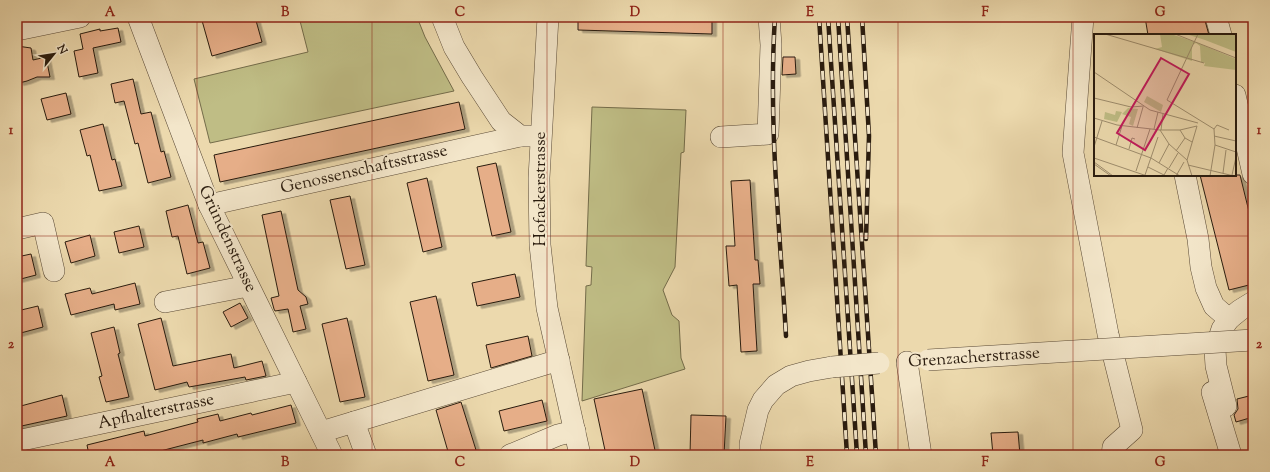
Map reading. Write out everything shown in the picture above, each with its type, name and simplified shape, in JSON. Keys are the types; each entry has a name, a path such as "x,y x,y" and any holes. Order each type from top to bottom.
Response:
{"street":[{"path":"17,30 80,17"},
{"name":"Gründenstrasse","path":"138,17 209,205 332,455"},
{"path":"442,17 454,47 472,77 502,121 520,136"},
{"name":"Hofackerstrasse","path":"548,17 539,194 540,245 547,308 580,455"},
{"path":"721,137 768,134 771,45 769,17"},
{"path":"1083,17 1073,153 1108,334 1132,430 1113,447 1112,455"},
{"path":"1216,17 1221,34"},
{"path":"1236,99 1253,174"},
{"name":"Genossenschaftsstrasse","path":"209,205 520,136 541,138"},
{"path":"1186,176 1198,239 1201,267 1206,288 1214,306 1229,319"},
{"path":"17,229 42,223 54,271"},
{"path":"166,302 248,286"},
{"path":"1226,406 1216,366 1215,350 1222,329 1229,319 1253,302"},
{"name":"Grenzacherstrasse","path":"750,455 750,444 758,410 763,400 776,385 791,376 809,370 879,363 1253,340"},
{"path":"1197,343 1232,455"},
{"path":"321,432 559,360"},
{"path":"907,362 922,455"},
{"name":"Apfhalterstrasse","path":"17,441 296,382"},
{"path":"354,422 366,455"},
{"path":"510,455 558,435 575,431"}],"shaded area":[{"path":"299,17 417,17 425,37 454,91 210,143 194,79 308,52"},
{"path":"592,107 686,110 684,152 681,153 675,267 663,290 672,315 679,321 681,358 685,369 582,401 586,286 591,285 592,267 586,266"}],"building":[{"path":"201,17 255,17 262,42 212,56"},
{"path":"578,17 712,17 712,34 578,30"},
{"path":"1145,17 1204,17 1209,34 1148,34"},
{"path":"118,28 121,42 93,48 98,73 79,77 74,51 83,49 80,34 100,29 100,31"},
{"path":"17,46 31,48 33,60 46,57 50,77 37,77 19,83 17,73"},
{"path":"783,57 795,57 796,74 782,75"},
{"path":"133,79 141,114 151,112 161,152 164,151 171,177 148,183 138,143 135,144 124,101 115,103 111,84"},
{"path":"66,93 71,114 47,120 41,99"},
{"path":"459,102 465,129 220,182 214,155"},
{"path":"103,124 112,160 115,159 122,186 99,191 90,155 87,156 80,130"},
{"path":"496,163 511,232 492,236 477,167"},
{"path":"1240,175 1253,228 1253,284 1229,290 1200,176"},
{"path":"427,178 442,247 423,252 407,183"},
{"path":"750,180 755,260 758,260 760,284 753,284 757,351 741,352 737,285 729,286 726,246 735,246 731,181"},
{"path":"350,196 365,265 346,269 330,200"},
{"path":"188,205 198,243 203,242 210,268 187,274 178,236 172,237 166,211"},
{"path":"281,211 298,290 306,297 308,304 300,306 306,329 293,332 288,309 275,311 271,298 279,296 262,215"},
{"path":"139,226 144,247 119,253 114,232"},
{"path":"90,235 95,256 71,263 65,242"},
{"path":"31,254 36,275 17,280 17,257"},
{"path":"515,274 520,297 477,306 472,283"},
{"path":"135,283 140,304 115,310 114,304 71,315 65,294 90,288 92,294"},
{"path":"436,296 454,375 428,381 410,302"},
{"path":"240,303 248,318 231,327 223,312"},
{"path":"38,306 43,327 17,334 17,311"},
{"path":"161,318 173,366 231,354 234,368 262,361 266,376 246,380 245,377 189,387 187,382 155,390 138,324"},
{"path":"347,318 365,397 340,402 322,324"},
{"path":"114,327 120,353 118,354 129,397 106,402 99,377 102,376 91,333"},
{"path":"528,336 532,356 491,368 486,345"},
{"path":"642,389 656,455 606,455 594,399"},
{"path":"62,395 67,416 17,427 17,407"},
{"path":"1253,395 1253,417 1236,422 1234,415 1238,409 1237,399"},
{"path":"542,400 547,421 504,431 499,411"},
{"path":"461,402 476,450 460,455 449,455 436,410"},
{"path":"291,405 296,423 238,437 237,434 203,443 203,440 145,455 89,455 87,445 144,431 145,436 198,422 197,419 218,414 220,421"},
{"path":"691,415 726,416 724,455 690,455"},
{"path":"1018,432 1020,455 993,455 991,433"}],"railway":[{"path":"775,17 773,57 774,137 786,336"},
{"path":"819,17 847,455"},
{"path":"828,17 857,455"},
{"path":"838,17 866,455"},
{"path":"847,17 876,455"},
{"path":"862,17 869,136 866,239"}]}
